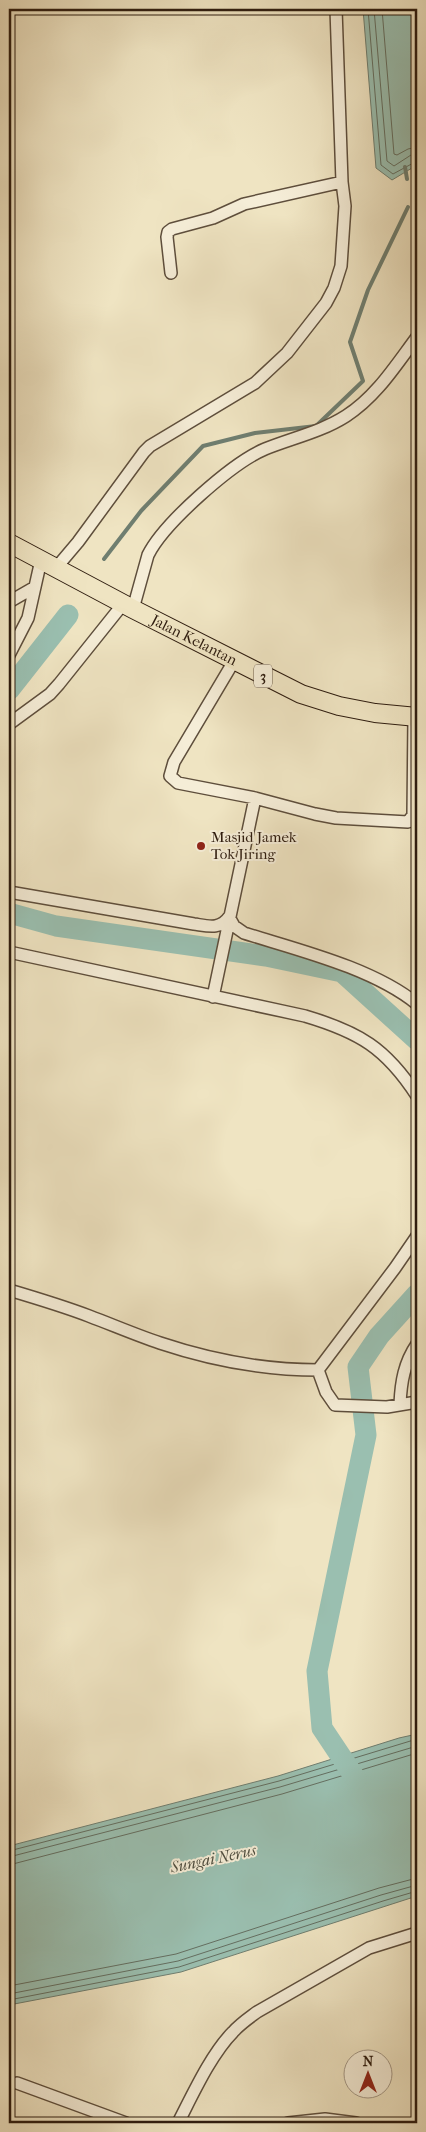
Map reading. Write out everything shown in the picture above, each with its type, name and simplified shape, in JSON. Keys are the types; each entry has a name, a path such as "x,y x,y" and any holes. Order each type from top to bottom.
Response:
{"highway":[{"name":"Jalan Kelantan","path":"9,543 234,662 301,694 339,706 375,714 415,716"}],"street":[{"path":"58,569 150,446 255,383 287,353 318,314 334,288 341,266 345,206 342,182 336,9"},
{"path":"172,273 166,237 172,229 213,218 244,204 342,182"},
{"path":"9,724 50,694 59,684 125,605 152,546 164,531 217,480 249,457 329,425 346,416 362,404 379,386 417,337"},
{"path":"9,655 28,618 41,560"},
{"path":"9,602 36,587"},
{"path":"234,662 174,762 170,776 178,783 254,798 336,818 408,822 413,815 415,716"},
{"path":"214,997 219,964 254,798"},
{"path":"9,892 194,924 222,926 228,922"},
{"path":"228,922 238,931 362,973 407,996 417,1004"},
{"path":"9,952 305,1016 337,1025 364,1039 388,1057 417,1096"},
{"path":"318,1370 396,1268 417,1236"},
{"path":"9,1290 81,1313 153,1341 188,1351 243,1364 295,1370 318,1370"},
{"path":"400,1404 402,1376 417,1344"},
{"path":"318,1370 326,1392 335,1405 386,1407 417,1402"},
{"path":"178,2123 221,2048 231,2033 244,2022 257,2012 345,1960 385,1942 417,1933"},
{"path":"17,2083 126,2123"},
{"path":"288,2123 325,2119 356,2123"}],"water":[{"path":"363,9 417,9 417,165 392,180 376,168"},
{"name":"Sungai Nerus","path":"417,1734 417,1896 181,1972 9,2005 9,1846 278,1776"}],"waterway":[{"path":"405,167 407,179"},
{"path":"104,559 141,511 203,446 255,433 316,426 363,381 350,342 368,290 408,207"},
{"path":"9,690 68,615"},
{"path":"9,913 56,926 266,956 342,972 417,1040"},
{"path":"356,1779 322,1728 317,1671 366,1435 358,1367 379,1336 417,1294"}],"place":[{"name":"Masjid Jamek Tok Jiring","path":"201,846"}]}
